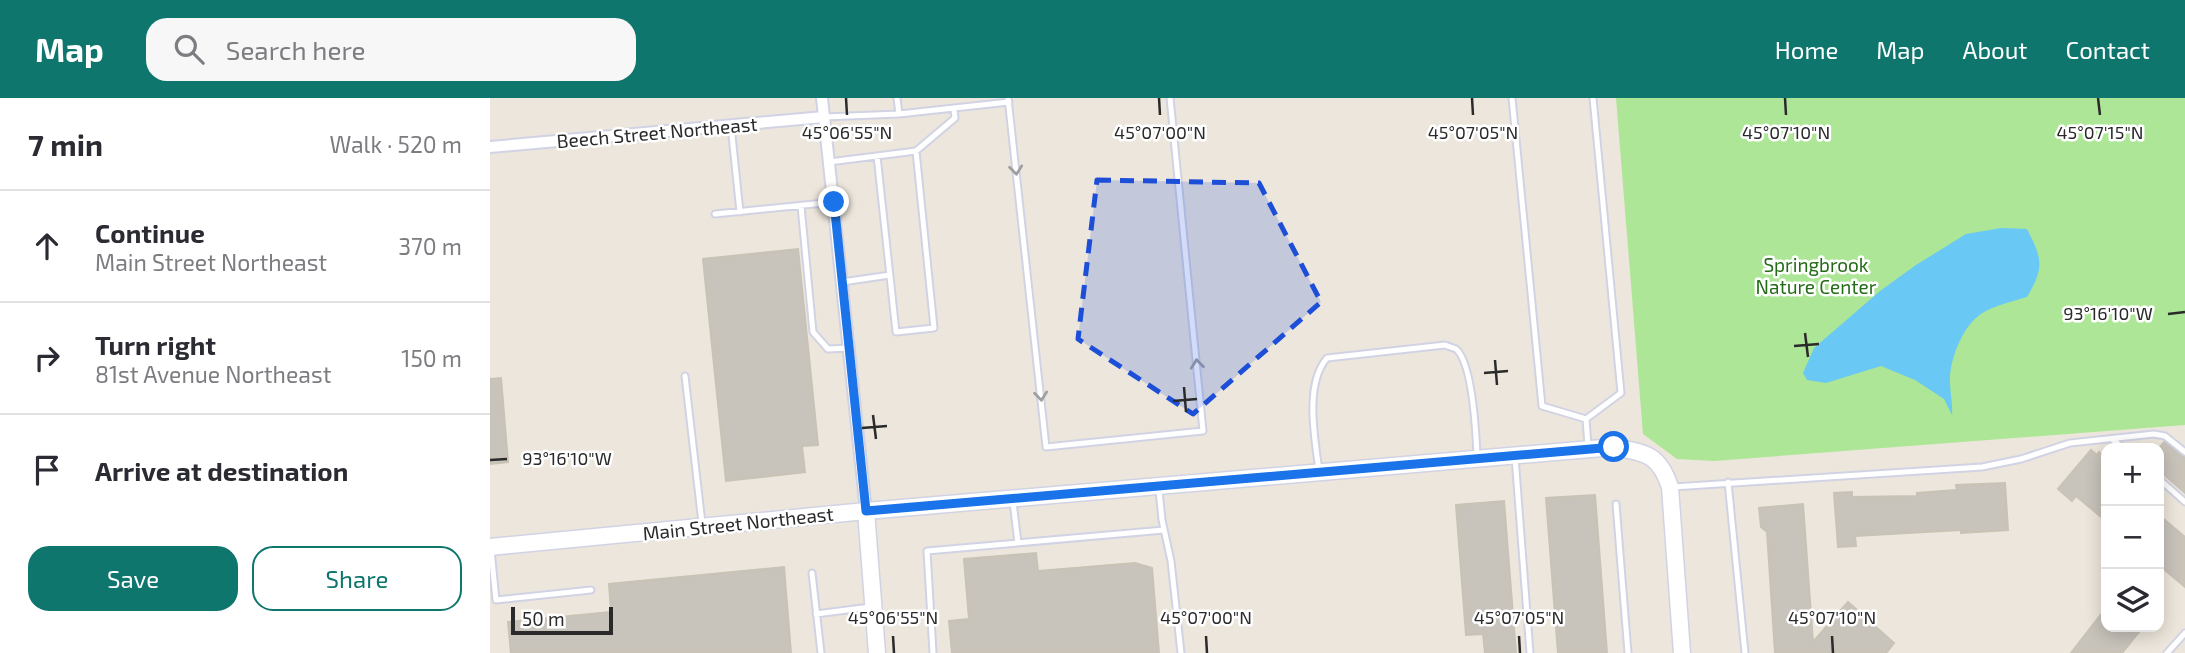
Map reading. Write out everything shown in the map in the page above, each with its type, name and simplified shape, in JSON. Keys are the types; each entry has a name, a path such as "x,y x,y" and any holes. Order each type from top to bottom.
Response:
{"street":[{"path":"822,98 866,511 877,653"},
{"name":"Beech Street Northeast","path":"490,147 824,117"},
{"name":"Main Street Northeast","path":"490,547 866,511 1614,447 1654,457 1664,469 1670,487"},
{"path":"1670,487 1682,653"}],"lane":[{"path":"897,98 898,114"},
{"path":"824,117 954,110 1009,100 1046,447 1203,431 1170,98"},
{"path":"1512,98 1542,406 1586,419"},
{"path":"1586,419 1621,393 1593,98"},
{"path":"829,162 916,151 955,118 954,110"},
{"path":"731,126 740,212"},
{"path":"877,156 897,332 934,328 916,151"},
{"path":"715,214 834,202"},
{"path":"801,206 813,332 828,349 849,348"},
{"path":"842,282 890,275"},
{"path":"1319,473 1314,429 1314,383 1326,358 1445,345 1455,349 1465,364 1475,415 1478,459"},
{"path":"685,376 702,527"},
{"path":"1586,419 1588,449"},
{"path":"1670,487 1982,467 2021,459 2070,443 2154,434 2165,436 2185,452"},
{"path":"2112,439 2117,443"},
{"path":"1515,456 1530,653"},
{"path":"1728,482 1745,653"},
{"path":"2164,483 2185,502"},
{"path":"1159,487 1171,561 1181,653"},
{"path":"1013,499 1018,543"},
{"path":"1616,504 1628,653"},
{"path":"933,653 927,551 1164,530"},
{"path":"490,547 496,600 591,590"},
{"path":"812,573 821,653"},
{"path":"816,614 874,607"},
{"path":"2166,653 2185,633"}],"highlighted area":[{"path":"1097,180 1259,183 1321,302 1193,414 1078,339"}],"green space":[{"name":"Springbrook Nature Center","path":"1616,98 2185,98 2185,425 1714,461 1677,459 1643,434"}],"water":[{"path":"2001,228 2027,229 2039,256 2039,271 2027,297 1987,310 1965,331 1952,365 1952,415 1944,399 1915,380 1881,366 1826,383 1807,380 1803,373 1814,348 1880,291 1966,234"}],"building":[{"path":"798,249 818,445 802,446 805,472 726,481 703,259"},
{"path":"501,378 508,462 490,464 490,379"},
{"path":"2163,443 2185,457 2185,493 2164,474"},
{"path":"2091,450 2097,455 2099,452 2101,454 2101,517 2076,496 2072,501 2058,489"},
{"path":"2005,483 2008,530 1855,536 1856,546 1838,547 1834,493 1852,492 1852,497 1917,496 1917,493 1957,490 1956,485"},
{"path":"1595,495 1607,653 1558,653 1546,498"},
{"path":"1504,501 1516,653 1485,653 1483,634 1466,635 1456,505"},
{"path":"1803,504 1813,642 1848,602 1894,643 1886,653 1775,653 1767,532 1761,527 1759,508"},
{"path":"2164,519 2185,537 2185,587 2164,569"},
{"path":"1036,553 1038,571 1135,563 1152,568 1159,653 952,653 949,621 969,619 964,559"},
{"path":"784,567 791,653 511,653 508,622 611,612 609,584"},
{"path":"2101,614 2101,632 2139,632 2122,653 2071,653"}],"route":[{"path":"834,202 866,511 1614,447"}]}
